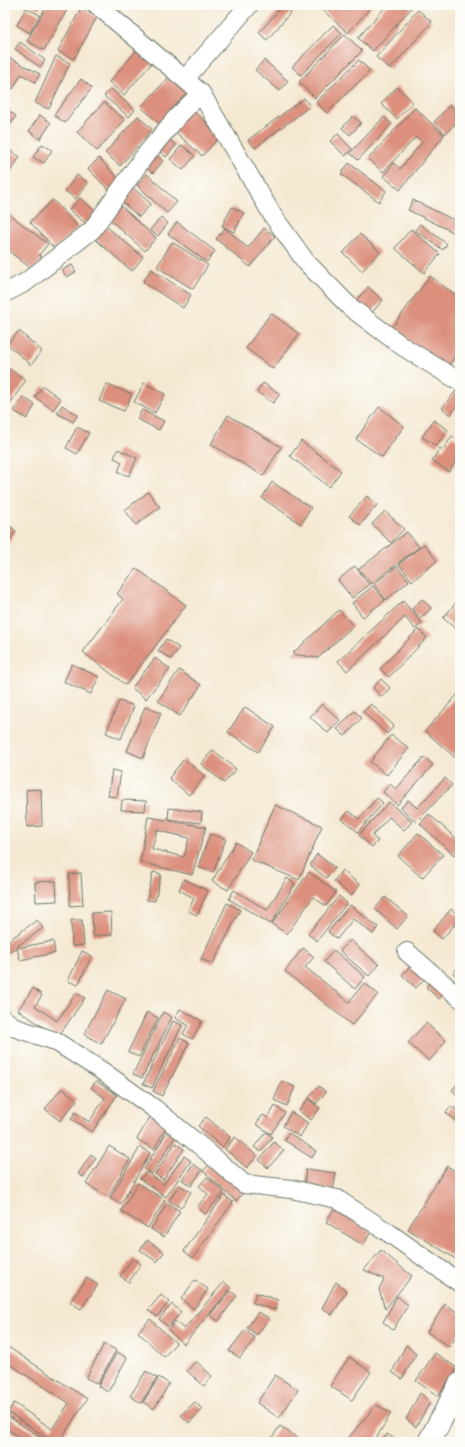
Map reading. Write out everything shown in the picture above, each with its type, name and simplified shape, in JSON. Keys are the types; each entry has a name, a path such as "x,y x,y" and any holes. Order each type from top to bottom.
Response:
{"street":[{"path":"97,5 201,93 273,216 306,262 350,307 402,346 460,381"},
{"path":"185,79 249,5"},
{"path":"5,293 26,282 92,230 143,158 177,117 201,93"},
{"path":"406,952 460,998"},
{"path":"5,1020 16,1028 55,1041 102,1071 155,1109 244,1184 291,1189 337,1199 389,1233 460,1283"},
{"path":"429,1442 460,1384"}],"building":[{"path":"31,5 41,5 38,9"},
{"path":"47,5 70,5 44,50 27,41"},
{"path":"115,5 125,5 121,10"},
{"path":"283,5 297,5 267,40 259,33"},
{"path":"317,5 373,5 348,33"},
{"path":"387,5 410,5 412,7 373,51 358,38"},
{"path":"26,8 40,15 30,33 17,25"},
{"path":"81,8 97,17 74,59 58,51"},
{"path":"418,10 432,22 390,69 376,57"},
{"path":"333,25 342,33 301,75 292,67"},
{"path":"345,34 362,51 315,98 299,82"},
{"path":"20,42 45,60 40,67 15,49"},
{"path":"137,50 152,63 124,95 109,82"},
{"path":"56,56 70,63 49,109 35,103"},
{"path":"10,58 40,74 35,82 21,74 13,89 5,84 5,68"},
{"path":"264,60 288,81 280,91 255,70"},
{"path":"359,60 370,71 327,113 316,102"},
{"path":"171,75 189,91 160,124 141,107"},
{"path":"81,79 92,88 65,123 54,115"},
{"path":"397,87 413,102 397,119 381,104"},
{"path":"111,89 135,110 129,117 104,96"},
{"path":"304,98 310,106 255,148 248,140"},
{"path":"104,102 125,120 97,151 77,132"},
{"path":"450,105 460,114 460,119 445,134 434,122"},
{"path":"5,108 16,116 8,128 5,126"},
{"path":"190,108 221,136 202,156 171,128"},
{"path":"415,108 444,135 400,190 383,176 394,163 400,169 422,142 416,137 383,172 368,159"},
{"path":"40,115 51,123 40,139 29,131"},
{"path":"138,116 152,129 120,166 105,153"},
{"path":"353,116 361,123 350,135 342,128"},
{"path":"384,117 392,124 358,160 350,153"},
{"path":"338,134 352,149 345,156 330,141"},
{"path":"165,136 176,145 166,157 155,148"},
{"path":"42,144 52,150 44,163 33,157"},
{"path":"182,145 195,156 183,170 170,159"},
{"path":"5,147 20,157 5,179"},
{"path":"153,152 163,161 153,173 142,165"},
{"path":"99,158 121,181 111,192 88,169"},
{"path":"349,163 386,191 379,202 341,174"},
{"path":"147,174 177,202 167,213 137,185"},
{"path":"77,175 88,183 76,199 65,191"},
{"path":"131,186 151,204 139,217 119,199"},
{"path":"80,198 99,214 89,226 69,210"},
{"path":"53,200 78,227 55,249 30,222"},
{"path":"413,200 460,223 455,233 408,210"},
{"path":"120,205 156,238 145,251 108,218"},
{"path":"232,207 244,213 234,232 222,226"},
{"path":"5,211 48,244 39,255 42,258 33,270 5,248"},
{"path":"161,217 168,223 158,236 150,230"},
{"path":"177,222 215,251 207,262 168,234"},
{"path":"420,224 447,244 443,250 415,230"},
{"path":"106,226 143,257 132,271 95,239"},
{"path":"225,228 248,248 264,228 275,236 250,267 216,239"},
{"path":"411,229 440,254 424,273 395,248"},
{"path":"360,234 380,252 362,271 343,253"},
{"path":"172,242 208,265 193,289 157,267"},
{"path":"72,265 76,272 67,277 62,270"},
{"path":"151,269 191,295 183,308 143,282"},
{"path":"430,276 460,298 460,350 445,370 390,330"},
{"path":"368,287 383,300 369,316 354,303"},
{"path":"271,313 299,334 273,369 246,348"},
{"path":"19,331 42,351 31,365 7,344"},
{"path":"5,366 26,380 5,411"},
{"path":"144,383 165,394 155,413 134,402"},
{"path":"263,383 280,394 273,403 257,392"},
{"path":"106,384 132,394 124,411 99,401"},
{"path":"43,386 61,399 53,410 35,397"},
{"path":"456,391 460,394 460,403 450,415 442,408"},
{"path":"23,397 35,405 27,419 14,411"},
{"path":"62,405 78,415 73,422 57,413"},
{"path":"379,407 404,426 382,457 356,439"},
{"path":"142,410 164,421 159,430 137,419"},
{"path":"228,415 281,447 263,476 211,444"},
{"path":"434,420 448,430 436,446 422,437"},
{"path":"77,427 89,433 77,454 66,448"},
{"path":"452,436 460,442 460,455 449,472 432,460 440,448 443,450"},
{"path":"301,441 341,471 329,487 290,456"},
{"path":"118,449 137,458 129,476 118,472 122,462 114,458"},
{"path":"460,461 460,471 455,468"},
{"path":"272,482 311,508 301,524 262,498"},
{"path":"148,492 160,507 136,525 125,510"},
{"path":"367,496 377,505 360,525 349,516"},
{"path":"385,511 404,529 391,543 372,524"},
{"path":"5,522 16,531 8,543 5,541"},
{"path":"407,532 419,547 371,584 359,569"},
{"path":"424,544 437,561 412,581 399,564"},
{"path":"355,566 369,585 352,598 338,580"},
{"path":"397,566 409,581 386,600 374,584"},
{"path":"136,568 186,605 126,685 83,652 123,599 117,594"},
{"path":"373,586 385,600 363,617 352,603"},
{"path":"460,598 460,627 457,630 443,618"},
{"path":"422,599 431,608 421,618 412,609"},
{"path":"403,601 422,623 415,629 405,617 347,671 338,661"},
{"path":"339,610 353,626 318,658 292,654"},
{"path":"418,629 427,638 389,677 380,669"},
{"path":"166,639 179,648 171,659 158,651"},
{"path":"155,658 170,669 146,699 132,688"},
{"path":"72,664 99,677 91,694 64,682"},
{"path":"179,670 201,685 180,716 158,701"},
{"path":"381,679 390,688 382,697 373,688"},
{"path":"458,694 460,695 460,762 425,731"},
{"path":"119,701 134,706 121,739 106,733"},
{"path":"322,704 340,720 328,733 310,717"},
{"path":"371,704 394,726 387,734 363,712"},
{"path":"145,707 161,713 143,758 127,751"},
{"path":"245,707 275,727 258,752 228,732"},
{"path":"355,711 362,718 345,736 337,729"},
{"path":"391,735 409,748 387,775 370,762"},
{"path":"213,750 236,769 224,783 201,764"},
{"path":"424,757 433,765 397,805 383,792 390,784 396,789"},
{"path":"184,759 205,776 189,795 169,778"},
{"path":"112,770 121,772 117,797 108,796"},
{"path":"445,778 452,785 416,822 401,808 408,800 417,808"},
{"path":"41,789 42,826 27,827 26,790"},
{"path":"377,798 383,803 358,832 342,819 349,811 359,819"},
{"path":"122,800 146,801 145,811 121,810"},
{"path":"389,802 412,822 404,830 389,817 372,836 378,841 372,847 359,835"},
{"path":"275,805 322,826 299,880 251,860"},
{"path":"169,808 202,812 201,823 168,819"},
{"path":"429,814 460,842 460,849 454,855 420,824"},
{"path":"148,817 206,827 192,875 140,862","holes":["157,830 189,838 184,857 152,849"]},
{"path":"418,833 443,855 422,878 398,856"},
{"path":"210,834 226,839 213,872 198,867"},
{"path":"236,842 251,852 228,890 212,881"},
{"path":"317,854 335,868 326,878 310,865"},
{"path":"342,870 360,885 351,896 334,881"},
{"path":"153,872 161,874 155,901 147,900"},
{"path":"309,872 336,892 326,906 313,897 287,934 272,924"},
{"path":"81,873 83,905 70,906 69,874"},
{"path":"287,878 295,884 271,924 229,899 234,890 267,910"},
{"path":"184,879 208,891 197,915 188,911 194,898 179,890"},
{"path":"56,881 57,901 36,902 35,882"},
{"path":"339,896 347,903 317,941 308,934"},
{"path":"385,897 408,916 397,929 375,909"},
{"path":"227,903 240,910 213,964 201,959"},
{"path":"350,905 378,927 373,934 353,919 337,939 328,932"},
{"path":"451,909 460,916 460,930 454,925 442,939 433,931"},
{"path":"111,912 112,935 93,936 92,913"},
{"path":"37,920 43,928 5,955 5,943"},
{"path":"71,920 82,920 84,945 72,946"},
{"path":"350,940 379,965 369,976 340,951"},
{"path":"53,941 55,953 20,960 17,948"},
{"path":"303,948 314,957 305,967 349,1002 364,983 378,994 352,1025 285,971"},
{"path":"334,950 365,977 355,989 324,962"},
{"path":"82,951 92,956 78,985 68,981"},
{"path":"415,961 429,974 416,988 402,975"},
{"path":"460,965 460,979 453,973"},
{"path":"434,979 447,991 439,999 426,987"},
{"path":"33,988 42,995 35,1006 57,1021 76,993 85,998 58,1037 18,1010"},
{"path":"108,990 126,999 101,1044 84,1034"},
{"path":"180,1009 202,1021 192,1039 183,1034 188,1025 175,1018"},
{"path":"147,1012 158,1018 139,1057 128,1052"},
{"path":"163,1012 172,1017 142,1078 133,1074"},
{"path":"173,1021 182,1025 152,1088 143,1084"},
{"path":"426,1023 446,1041 429,1061 408,1043"},
{"path":"180,1038 189,1043 162,1096 153,1091"},
{"path":"96,1081 117,1095 92,1132 71,1119 75,1112 89,1122 105,1098 91,1088"},
{"path":"282,1081 295,1087 287,1106 274,1100"},
{"path":"460,1081 460,1098 452,1090"},
{"path":"319,1086 326,1092 316,1104 309,1098"},
{"path":"62,1088 77,1100 60,1121 45,1109"},
{"path":"308,1099 320,1108 311,1120 299,1111"},
{"path":"275,1106 285,1113 271,1134 256,1124 263,1115 268,1118"},
{"path":"451,1106 460,1112 460,1123 446,1113"},
{"path":"153,1112 170,1121 154,1149 137,1139"},
{"path":"291,1112 308,1123 300,1137 283,1126"},
{"path":"206,1117 230,1137 222,1147 198,1126"},
{"path":"170,1127 178,1132 152,1174 144,1169"},
{"path":"266,1132 272,1137 261,1152 254,1147"},
{"path":"289,1133 316,1151 312,1158 284,1140"},
{"path":"235,1137 257,1156 247,1168 225,1149"},
{"path":"274,1142 284,1150 268,1168 259,1160"},
{"path":"175,1143 184,1149 163,1180 155,1174"},
{"path":"109,1146 130,1159 108,1197 86,1184"},
{"path":"140,1147 150,1153 121,1204 110,1198"},
{"path":"91,1154 96,1158 83,1177 78,1174"},
{"path":"184,1156 191,1161 166,1197 140,1179 146,1172 164,1184"},
{"path":"213,1161 246,1190 236,1201 203,1171"},
{"path":"193,1164 202,1170 191,1186 182,1180"},
{"path":"447,1166 460,1174 460,1253 456,1259 408,1229"},
{"path":"306,1169 336,1173 333,1191 304,1187"},
{"path":"207,1177 224,1192 205,1214 197,1207 208,1194 199,1186"},
{"path":"138,1183 165,1200 148,1228 121,1211"},
{"path":"179,1185 191,1192 181,1208 169,1201"},
{"path":"224,1195 233,1202 193,1258 184,1251"},
{"path":"167,1203 180,1211 164,1237 151,1229"},
{"path":"334,1209 371,1232 363,1245 326,1222"},
{"path":"147,1240 164,1252 157,1262 140,1250"},
{"path":"381,1250 412,1276 385,1309 379,1289 384,1279 364,1270"},
{"path":"133,1258 141,1264 129,1282 120,1276"},
{"path":"87,1278 98,1285 81,1309 70,1302"},
{"path":"195,1280 208,1289 194,1309 181,1299"},
{"path":"224,1282 231,1288 184,1344 168,1330 175,1321 184,1329"},
{"path":"336,1282 347,1291 332,1315 322,1308"},
{"path":"230,1291 237,1296 218,1321 210,1315"},
{"path":"256,1293 278,1300 275,1310 253,1303"},
{"path":"161,1295 169,1302 157,1317 148,1310"},
{"path":"397,1296 408,1305 393,1330 383,1322"},
{"path":"172,1304 181,1312 168,1327 159,1319"},
{"path":"445,1304 460,1314 460,1331 449,1347 427,1332"},
{"path":"258,1312 269,1318 257,1335 247,1328"},
{"path":"150,1319 176,1343 164,1357 138,1332"},
{"path":"245,1330 255,1338 240,1358 229,1351"},
{"path":"104,1344 116,1350 98,1384 86,1378"},
{"path":"5,1345 87,1399 59,1442 53,1442 8,1412 14,1403 52,1429 69,1403 5,1361"},
{"path":"406,1345 416,1354 402,1379 392,1372"},
{"path":"117,1352 127,1358 108,1392 98,1386"},
{"path":"435,1353 457,1368 438,1396 416,1381"},
{"path":"349,1357 371,1372 352,1400 330,1386"},
{"path":"196,1361 212,1376 204,1386 187,1371"},
{"path":"146,1371 157,1378 141,1403 130,1396"},
{"path":"275,1375 298,1390 279,1418 257,1403"},
{"path":"159,1377 169,1384 154,1409 143,1402"},
{"path":"420,1393 430,1402 416,1427 406,1419"},
{"path":"195,1402 202,1409 189,1423 181,1415"},
{"path":"376,1405 391,1413 374,1442 345,1442"},
{"path":"6,1415 48,1442 28,1442 5,1428"},
{"path":"280,1426 302,1441 269,1442"},
{"path":"387,1434 399,1442 382,1442"}]}
